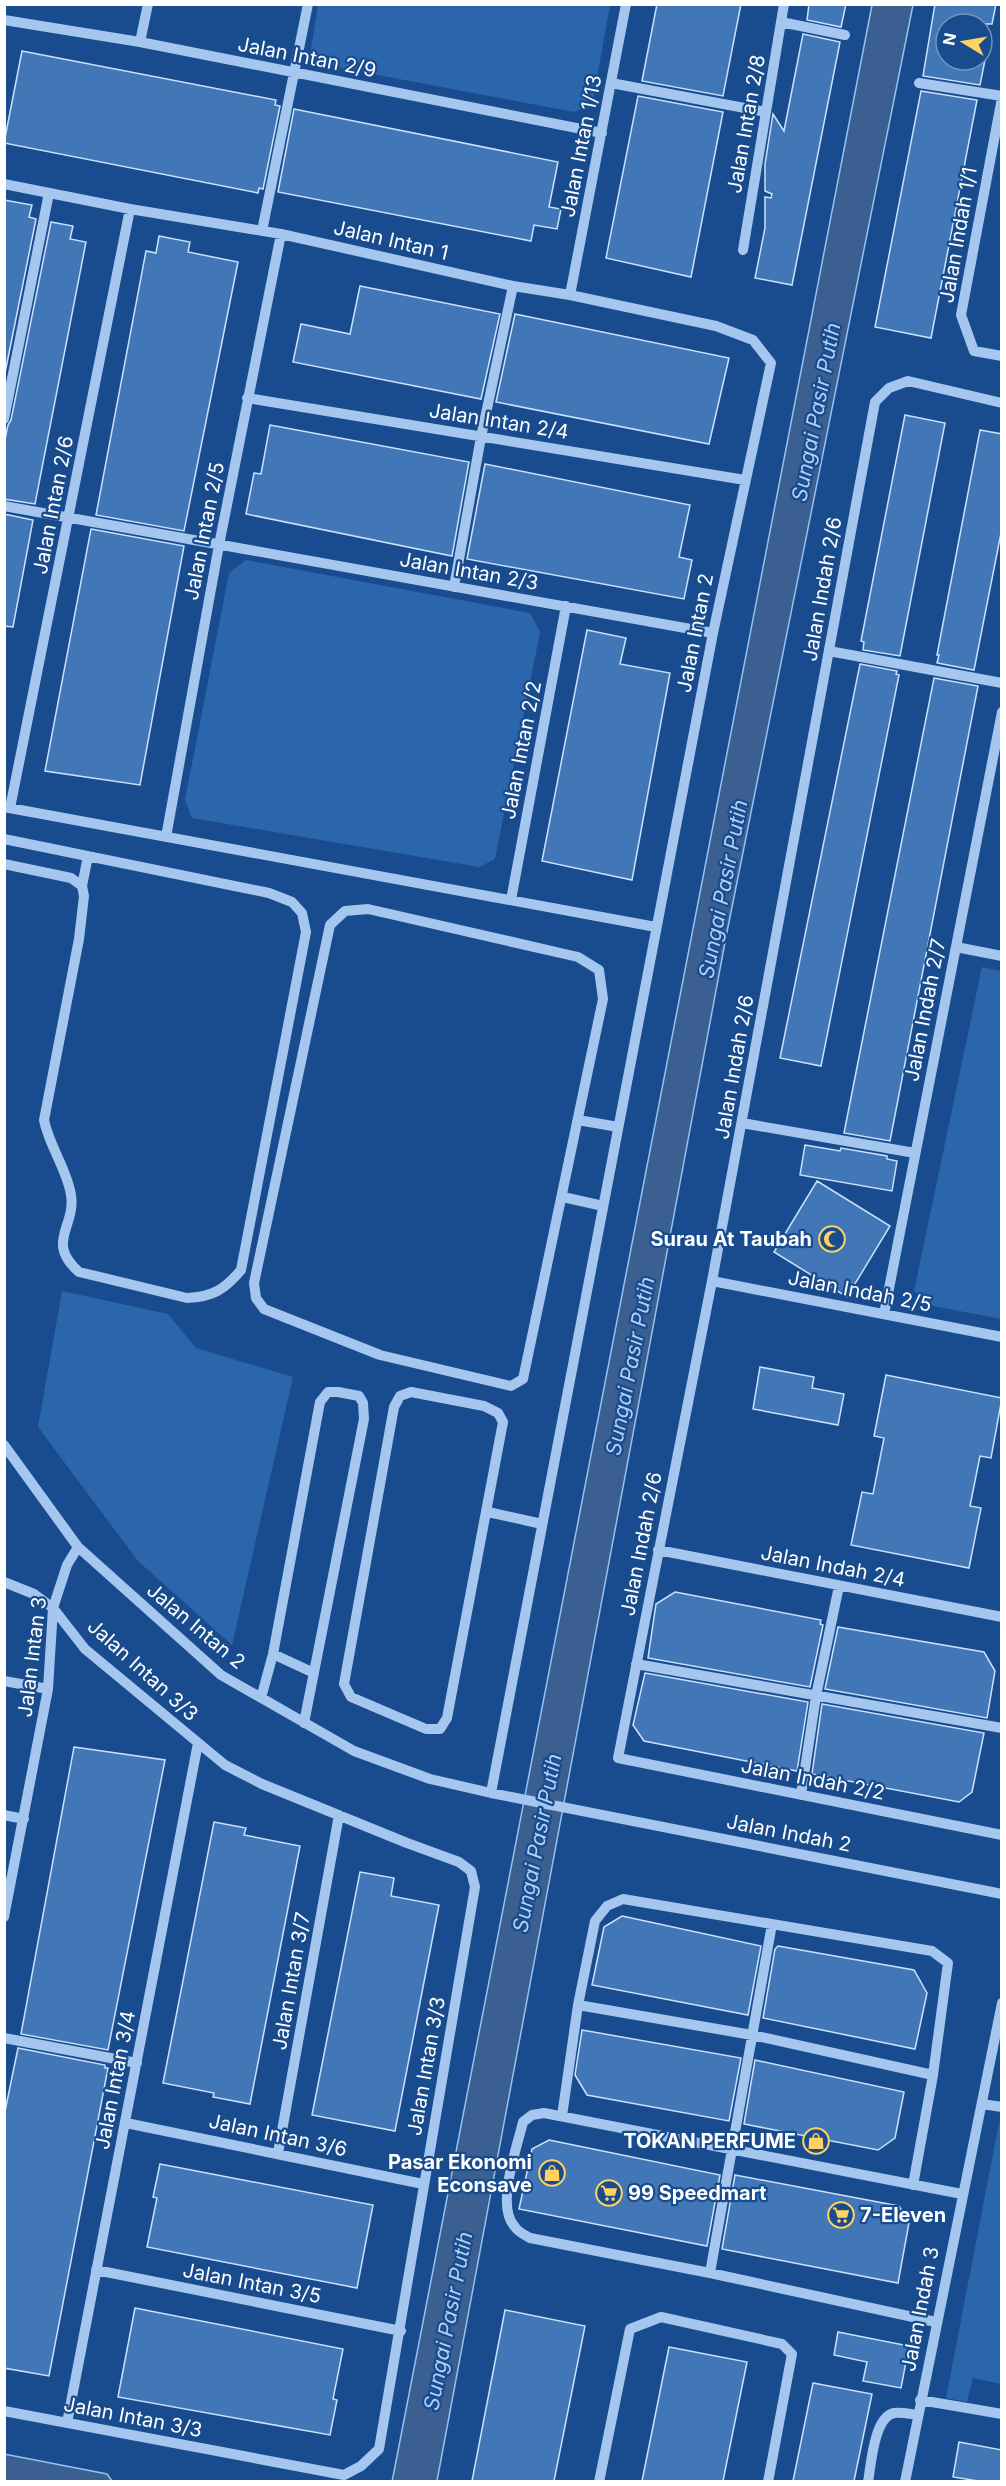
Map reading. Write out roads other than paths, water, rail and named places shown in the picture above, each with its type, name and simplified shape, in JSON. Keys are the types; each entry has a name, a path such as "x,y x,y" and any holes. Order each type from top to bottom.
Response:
{"street":[{"path":"140,42 148,4"},
{"path":"262,231 308,4"},
{"name":"Jalan Intan 1/13","path":"570,295 626,4"},
{"name":"Jalan Intan 2/8","path":"743,250 784,4"},
{"name":"Jalan Intan 2/9","path":"4,20 140,42 602,133"},
{"path":"781,22 845,35"},
{"path":"611,83 766,112"},
{"path":"919,83 1002,97"},
{"name":"Jalan Indah 1/1","path":"1002,97 961,315 974,351 1002,356"},
{"name":"Jalan Intan 1","path":"4,184 130,209 281,234 513,286 570,295 716,326 753,340 762,350"},
{"path":"4,419 49,193"},
{"name":"Jalan Intan 2/6","path":"7,807 69,518 130,209"},
{"name":"Jalan Intan 2/5","path":"166,837 219,545 281,234"},
{"path":"454,586 481,437 513,286"},
{"name":"Jalan Intan 2","path":"491,1793 713,633 771,363 762,350"},
{"name":"Jalan Indah 2/6","path":"618,1758 742,1123 875,402 889,387 908,381 1002,403"},
{"name":"Jalan Intan 2/4","path":"248,398 745,480"},
{"name":"Jalan Intan 2/3","path":"4,506 713,633"},
{"name":"Jalan Intan 2/2","path":"511,900 566,606"},
{"path":"829,651 1002,683"},
{"name":"Jalan Indah 2/7","path":"884,1314 956,947 996,769 1002,712"},
{"path":"7,807 657,927"},
{"path":"4,839 269,893 292,902 302,913 306,932 241,1270 231,1282 206,1297 187,1298 79,1272 68,1262 63,1249 63,1230 72,1198 68,1182 48,1139 44,1120 79,939 84,896 82,886 87,856"},
{"path":"4,864 71,878 82,886"},
{"path":"368,909 578,957 599,970 603,999 562,1197 523,1379 512,1386 380,1354 264,1309 256,1298 254,1283 330,925 345,911 368,909"},
{"path":"956,947 1002,956"},
{"path":"578,1120 618,1127"},
{"path":"742,1123 915,1153"},
{"path":"562,1197 603,1206"},
{"name":"Jalan Indah 2/5","path":"712,1281 1002,1337"},
{"path":"261,1698 273,1654 320,1402 327,1392 358,1395 363,1403 364,1419 304,1723"},
{"path":"411,1392 484,1406 498,1413 503,1422 488,1512 447,1718 440,1729 426,1729 351,1697 344,1684 394,1407 400,1396 411,1392"},
{"name":"Jalan Intan 2","path":"4,1445 78,1547 220,1675 354,1751 430,1779 518,1798"},
{"path":"488,1512 542,1524"},
{"name":"Jalan Intan 3","path":"4,1917 48,1689 53,1608 67,1565 78,1547"},
{"name":"Jalan Indah 2/4","path":"658,1551 1002,1617"},
{"name":"Jalan Intan 3/3","path":"4,1582 34,1594 53,1608 85,1649 225,1764 262,1784 459,1862 471,1871 475,1887 423,2184 401,2331 379,2449 361,2466 344,2475 4,2411"},
{"path":"801,1795 816,1696 839,1586"},
{"path":"273,1654 314,1673"},
{"path":"636,1664 1002,1728"},
{"path":"4,1681 48,1689"},
{"name":"Jalan Intan 3/4","path":"67,2423 198,1743"},
{"name":"Jalan Indah 2/2","path":"618,1758 1000,1835"},
{"name":"Jalan Indah 2","path":"518,1798 1002,1894"},
{"path":"4,1815 24,1819"},
{"name":"Jalan Intan 3/7","path":"278,2153 339,1815"},
{"path":"1000,1835 1002,1823"},
{"path":"562,2116 578,2005 595,1921 607,1906 623,1899 932,1951 948,1963 933,2075 913,2185"},
{"path":"710,2273 772,1924"},
{"name":"Jalan Indah 3","path":"904,2481 1002,2003"},
{"path":"578,2005 752,2035 933,2075"},
{"path":"4,2038 137,2063"},
{"path":"982,2104 1002,2107"},
{"path":"936,2322 710,2273 530,2238 514,2227 507,2212 506,2196 523,2122 532,2115 544,2113 962,2194"},
{"name":"Jalan Intan 3/6","path":"126,2123 423,2184"},
{"name":"Jalan Intan 3/5","path":"96,2270 401,2331"},
{"path":"599,2481 630,2329 661,2316 782,2344 792,2354 768,2481"},
{"path":"920,2400 1002,2414"},
{"path":"868,2481 879,2425 885,2417 894,2413 918,2415"}],"water":[{"name":"Sungai Pasir Putih","path":"872,5 913,5 726,937 437,2481 392,2482"},
{"path":"4,2454 107,2474 112,2481 5,2481"}],"place":[{"name":"Surau At Taubah","path":"832,1239"},
{"name":"TOKAN PERFUME","path":"816,2141"},
{"name":"Pasar Ekonomi Econsave","path":"552,2173"},
{"name":"99 Speedmart","path":"609,2193"},
{"name":"7-Eleven","path":"841,2215"}]}
